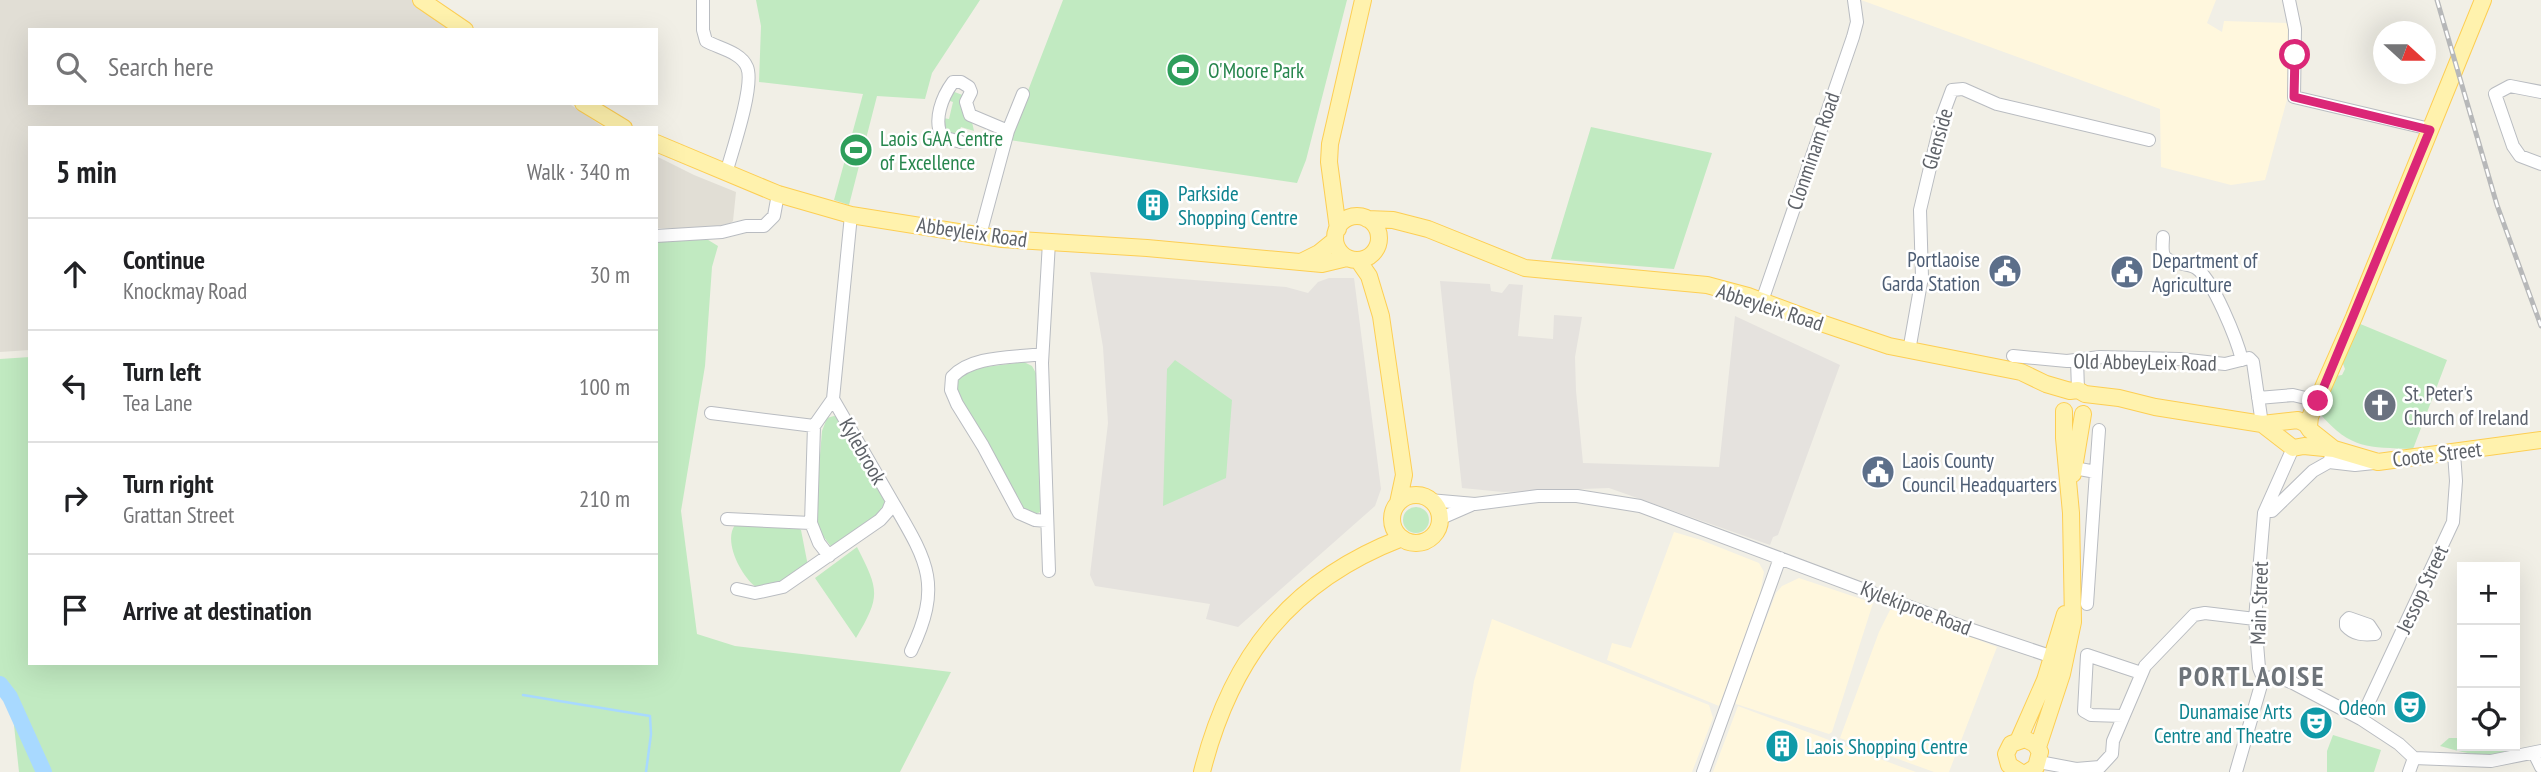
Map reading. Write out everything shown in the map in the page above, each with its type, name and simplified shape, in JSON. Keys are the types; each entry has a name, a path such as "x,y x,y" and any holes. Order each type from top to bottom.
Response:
{"main road":[{"path":"421,0 462,28"},
{"path":"1363,0 1330,145 1329,162 1335,193 1339,250 1353,259 1369,276 1377,298"},
{"path":"2294,445 2283,433 2301,425 2318,401 2483,0"},
{"path":"586,105 621,126"},
{"name":"Abbeyleix Road","path":"658,145 778,194 851,215 980,235 1049,242 1322,264 1353,259"},
{"path":"1335,193 1378,231 1377,298 1404,475 1395,511 1395,530 1402,538 1413,542 1424,541 1433,535 1439,519 1437,508 1424,498 1404,475"},
{"path":"1301,262 1319,253 1345,220 1361,218"},
{"name":"Abbeyleix Road","path":"1361,218 1393,220 1447,235 1525,268 1693,283 1762,301 1909,351 2021,372 2076,402 2116,398 2262,424 2301,425"},
{"path":"1353,259 1369,256 1377,245 1394,231 1412,226"},
{"path":"2070,499 2076,402"},
{"path":"2033,763 2068,652 2073,622 2070,499 2064,438 2076,402"},
{"path":"2262,424 2294,445"},
{"path":"2294,445 2310,438 2301,425"},
{"name":"Coote Street","path":"2301,425 2331,456"},
{"name":"Coote Street","path":"2294,445 2331,456 2378,462 2541,440"},
{"path":"1371,550 1395,511 1408,497 1424,498"},
{"path":"1202,772 1212,732 1240,670 1282,615 1313,587 1371,550 1402,538"},
{"path":"2011,769 2008,748 2019,739 2036,704 2053,657 2071,591"},
{"path":"2019,739 2030,740 2033,763"}],"street":[{"path":"703,0 703,30 706,41 737,55 747,67 748,86 726,173"},
{"name":"Clonminam Road","path":"1762,301 1853,37 1857,22 1854,0"},
{"path":"2289,0 2295,29 2294,97 2430,130"},
{"path":"961,142 942,137 939,131 938,121 942,106 953,82 961,82 969,87 971,92 966,103 970,116 1008,131"},
{"path":"2541,92 2510,86 2495,94 2520,156 2541,164"},
{"name":"Glenside","path":"1909,351 1922,277 1920,210 1939,129 1952,90 1963,89 1997,104 2149,140"},
{"path":"980,235 1008,131 1023,94"},
{"path":"658,236 764,226 774,216 778,194"},
{"name":"Kylebrook","path":"737,589 755,593 783,587 880,520 892,501 833,399 851,215"},
{"path":"2163,237 2163,255 2167,260 2196,268 2206,280 2234,331 2242,360"},
{"path":"1049,242 1042,354 1049,571"},
{"path":"1042,354 960,368 952,377 951,390 965,420 983,446 1019,513 1035,520 1047,521"},
{"name":"Old AbbeyLeix Road","path":"2013,356 2044,360 2100,357 2179,359 2225,364 2249,358 2253,362 2262,424"},
{"path":"2076,402 2077,360"},
{"path":"2258,398 2293,395 2318,401"},
{"path":"829,556 819,543 811,523 814,426 833,399"},
{"path":"711,414 814,426"},
{"path":"2087,604 2099,430"},
{"name":"Main Street","path":"2236,772 2263,678 2259,668 2258,616 2268,512 2294,445"},
{"name":"Jessop Street","path":"2361,719 2453,522 2454,453"},
{"path":"2268,512 2331,456"},
{"path":"2074,468 2096,472"},
{"name":"Kylekiproe Road","path":"1475,504 1538,496 1577,496 1640,506 1969,629 2053,657"},
{"path":"1424,498 1475,504"},
{"path":"892,501 920,550 928,574 929,604 911,651"},
{"path":"1439,519 1475,504"},
{"path":"727,519 811,523"},
{"path":"1703,772 1780,558"},
{"path":"2033,763 2076,769 2100,767 2112,754 2113,741 2141,673 2148,662 2194,615 2258,616"},
{"path":"2341,616 2346,626 2358,634 2375,634 2396,643"},
{"path":"2123,716 2091,715 2085,712 2087,655 2141,673"},
{"path":"2263,678 2278,677 2293,683 2361,719 2399,744 2414,758 2491,761 2537,752 2541,767"},
{"path":"2409,772 2414,758"}],"shaded area":[{"path":"0,0 414,0 446,21 446,28 28,28 28,105 571,105 602,126 28,126 28,350 0,352"},
{"path":"1861,0 2216,0 2207,23 2222,32 2224,21 2290,23 2288,96 2265,180 2231,185 2161,167 2160,109"},
{"path":"658,157 736,192 733,221 725,228 658,228"},
{"path":"1090,272 1286,287 1308,293 1318,282 1329,278 1354,278 1381,489 1375,506 1238,627 1206,619 1210,604 1095,586 1090,575 1108,423 1103,347"},
{"path":"1440,281 1490,284 1491,291 1502,293 1509,284 1523,285 1518,336 1553,339 1554,315 1582,317 1575,357 1583,463 1719,467 1735,316 1840,365 1778,535 1773,537 1770,545 1609,488 1503,492 1462,488"},
{"path":"1674,532 1759,563 1764,572 1760,594 1719,706 1607,660 1612,643 1631,648"},
{"path":"1799,578 1873,603 1832,732 1829,734 1736,704 1735,699 1776,593 1782,586"},
{"path":"1890,610 1899,610 1997,647 1949,772 1934,772 1840,738 1879,632"},
{"path":"1492,619 1709,705 1713,718 1692,772 1460,772 1474,681"},
{"name":"Laois Shopping Centre","path":"1738,706 1899,766 1916,772 1713,772"}],"green space":[{"name":"Laois GAA Centre of Excellence","path":"756,0 980,0 932,73 925,99 877,96 849,205 834,200 863,94 759,82 761,26"},
{"name":"O'Moore Park","path":"1063,0 1347,0 1306,160 1297,183 1009,140"},
{"path":"952,91 965,96 962,111 972,122 974,131 961,127 958,135 945,132 943,118 949,119 953,102 947,100"},
{"path":"1591,127 1712,153 1674,269 1551,259"},
{"path":"705,238 718,246 712,267 705,366 681,511 697,634 735,646 951,672 900,772 19,772 11,697 0,681 0,359 28,357 28,665 658,665 658,241"},
{"path":"2358,323 2447,360 2413,449 2361,444 2331,426 2320,414 2335,376 2342,375 2345,369 2342,361"},
{"path":"1175,360 1232,400 1226,478 1163,506 1167,369"},
{"path":"1024,362 1032,366 1037,375 1042,506 1036,514 1024,510 956,392 958,377 970,369"},
{"path":"838,417 885,499 883,507 872,522 833,549 816,527 815,515 822,431 827,418"},
{"path":"1416,507 1425,511 1429,520 1425,529 1416,533 1407,529 1403,520 1407,511"},
{"path":"735,525 798,528 801,530 808,566 782,583 756,587 735,558 731,540"},
{"path":"857,547 870,573 874,593 870,612 856,638 815,578"},
{"path":"2333,735 2381,750 2374,772 2327,772 2327,751"},
{"path":"2449,738 2457,738 2457,750 2440,746"},
{"path":"2460,751 2505,751 2492,755"}],"waterway":[{"path":"0,684 10,697 44,772"},
{"path":"523,695 650,716 651,734 646,772"}],"railway":[{"path":"2437,0 2497,205 2541,326"}],"place":[{"name":"O'Moore Park","path":"1183,70"},
{"name":"Laois GAA Centre of Excellence","path":"856,150"},
{"name":"Parkside Shopping Centre","path":"1153,205"},
{"name":"Portlaoise Garda Station","path":"2005,271"},
{"name":"Department of Agriculture","path":"2127,272"},
{"name":"St. Peter's Church of Ireland","path":"2380,405"},
{"name":"Laois County Council Headquarters","path":"1878,472"},
{"name":"Odeon","path":"2410,707"},
{"name":"Dunamaise Arts Centre and Theatre","path":"2316,723"},
{"name":"Laois Shopping Centre","path":"1782,746"}],"district":[{"name":"PORTLAOISE","path":"2252,675"}],"route":[{"path":"2295,55 2294,97 2430,130 2318,401"}]}
